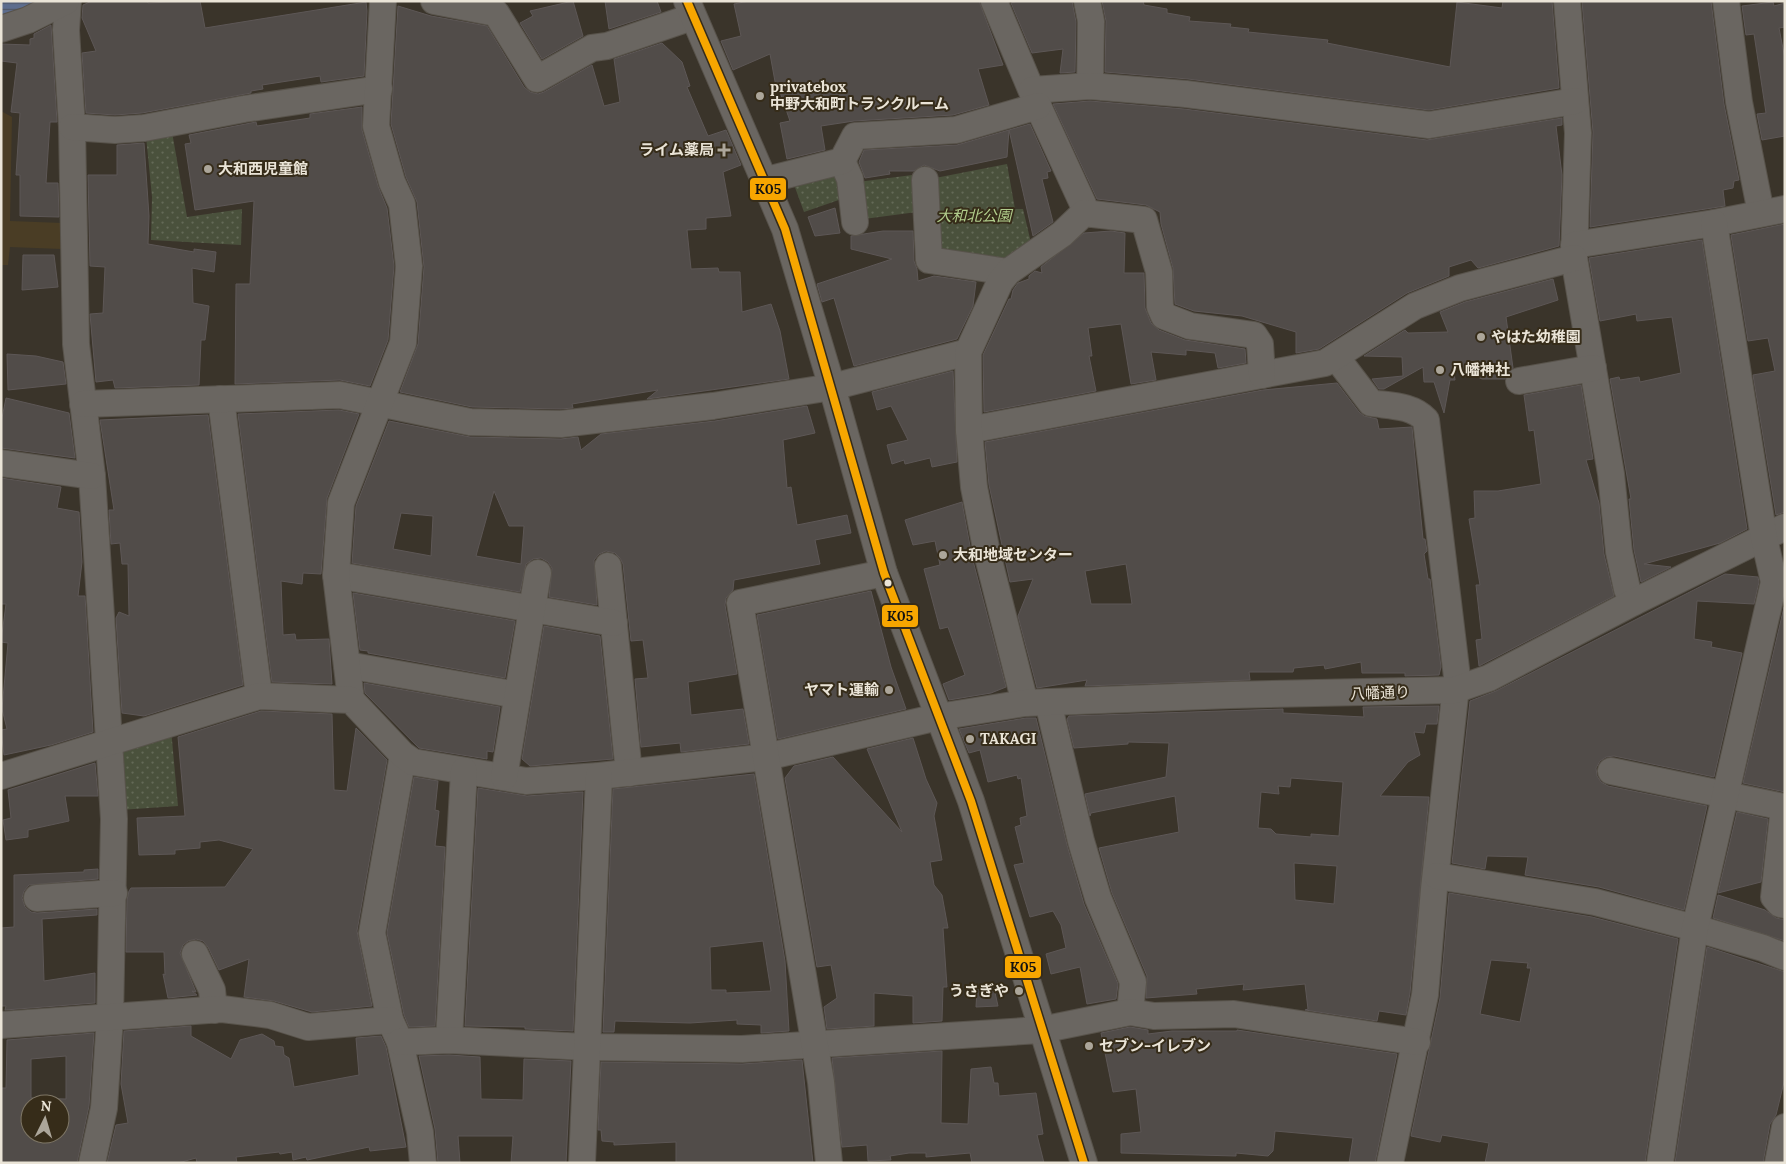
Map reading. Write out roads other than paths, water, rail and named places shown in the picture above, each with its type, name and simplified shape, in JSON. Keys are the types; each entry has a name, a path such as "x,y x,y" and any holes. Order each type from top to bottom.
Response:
{"street":[{"path":"1,29 28,20 67,1 66,30 72,127 76,344 92,476 111,743 114,819 110,1017 104,1108 92,1163"},
{"path":"382,1 376,126 392,182 402,204 409,266 403,343 378,403 342,503 336,575 351,700 403,755 372,933 420,1132 422,1163"},
{"path":"434,1 496,13 537,79 592,48 607,46 689,9 785,229 884,573 971,801 1084,1163"},
{"path":"994,1 1083,204 1084,213"},
{"path":"1087,1 1091,21 1090,86"},
{"path":"1567,1 1578,133 1574,251 1611,474 1618,552 1627,589 1634,602"},
{"path":"969,430 1325,363 1415,306 1460,288 1574,251 1773,211 1739,102 1726,1"},
{"path":"764,181 842,161 855,136 956,130 1035,98 1090,86 1186,94 1429,125 1575,101"},
{"path":"72,127 116,130 144,128 379,89"},
{"path":"842,161 850,179 855,222"},
{"path":"925,180 929,260 1008,272"},
{"path":"1084,213 1062,234 1008,272 1000,282 968,352 969,430 974,487 987,553 1098,898 1133,982 1130,1012"},
{"path":"1084,213 1144,220 1159,272 1160,307 1164,316 1190,326 1254,335 1260,344 1262,375"},
{"path":"1660,1163 1695,928 1774,582 1774,532 1714,223"},
{"path":"83,404 340,395 470,422 561,424 714,406 832,387 968,352"},
{"path":"1336,357 1371,403 1419,412 1426,420 1457,678 1437,876 1434,888 1425,995 1417,1042 1390,1163"},
{"path":"1519,381 1593,368"},
{"path":"221,399 259,696"},
{"path":"1,463 92,476"},
{"name":"八幡通り","path":"403,755 413,762 526,781 630,773 766,757 938,718 1036,703 1230,695 1455,690 1489,678 1634,602 1774,532"},
{"path":"608,566 630,773"},
{"path":"504,777 538,573"},
{"path":"829,1163 822,1082 740,603 884,573"},
{"path":"336,575 614,623"},
{"path":"346,665 518,695"},
{"path":"1,776 111,743 194,714 259,696 351,700"},
{"path":"449,1040 464,771"},
{"path":"1610,771 1784,806 1774,897 1780,904 1785,905"},
{"path":"582,1163 599,776"},
{"path":"1437,876 1595,902 1695,928 1763,948 1785,957"},
{"path":"38,898 114,893"},
{"path":"195,954 212,990 214,1010"},
{"path":"1,1025 214,1010 270,1015 308,1027 395,1031 449,1040 587,1047 742,1049 1041,1030 1130,1012 1154,1016 1234,1014 1417,1042"},
{"path":"1778,1163 1785,1127"}],"water":[{"path":"1,1 55,1 1,22"}],"place":[{"name":"privatebox 中野大和町トランクルーム","path":"760,96"},
{"name":"ライム薬局","path":"724,150"},
{"name":"大和西児童館","path":"208,169"},
{"name":"やはた幼稚園","path":"1481,337"},
{"name":"八幡神社","path":"1440,370"},
{"name":"大和地域センター","path":"943,555"},
{"name":"ヤマト運輸","path":"889,690"},
{"name":"TAKAGI","path":"970,739"},
{"name":"うさぎや","path":"1019,991"},
{"name":"セブン-イレブン","path":"1089,1046"}],"park label":[{"name":"大和北公園","path":"974,216"}]}
